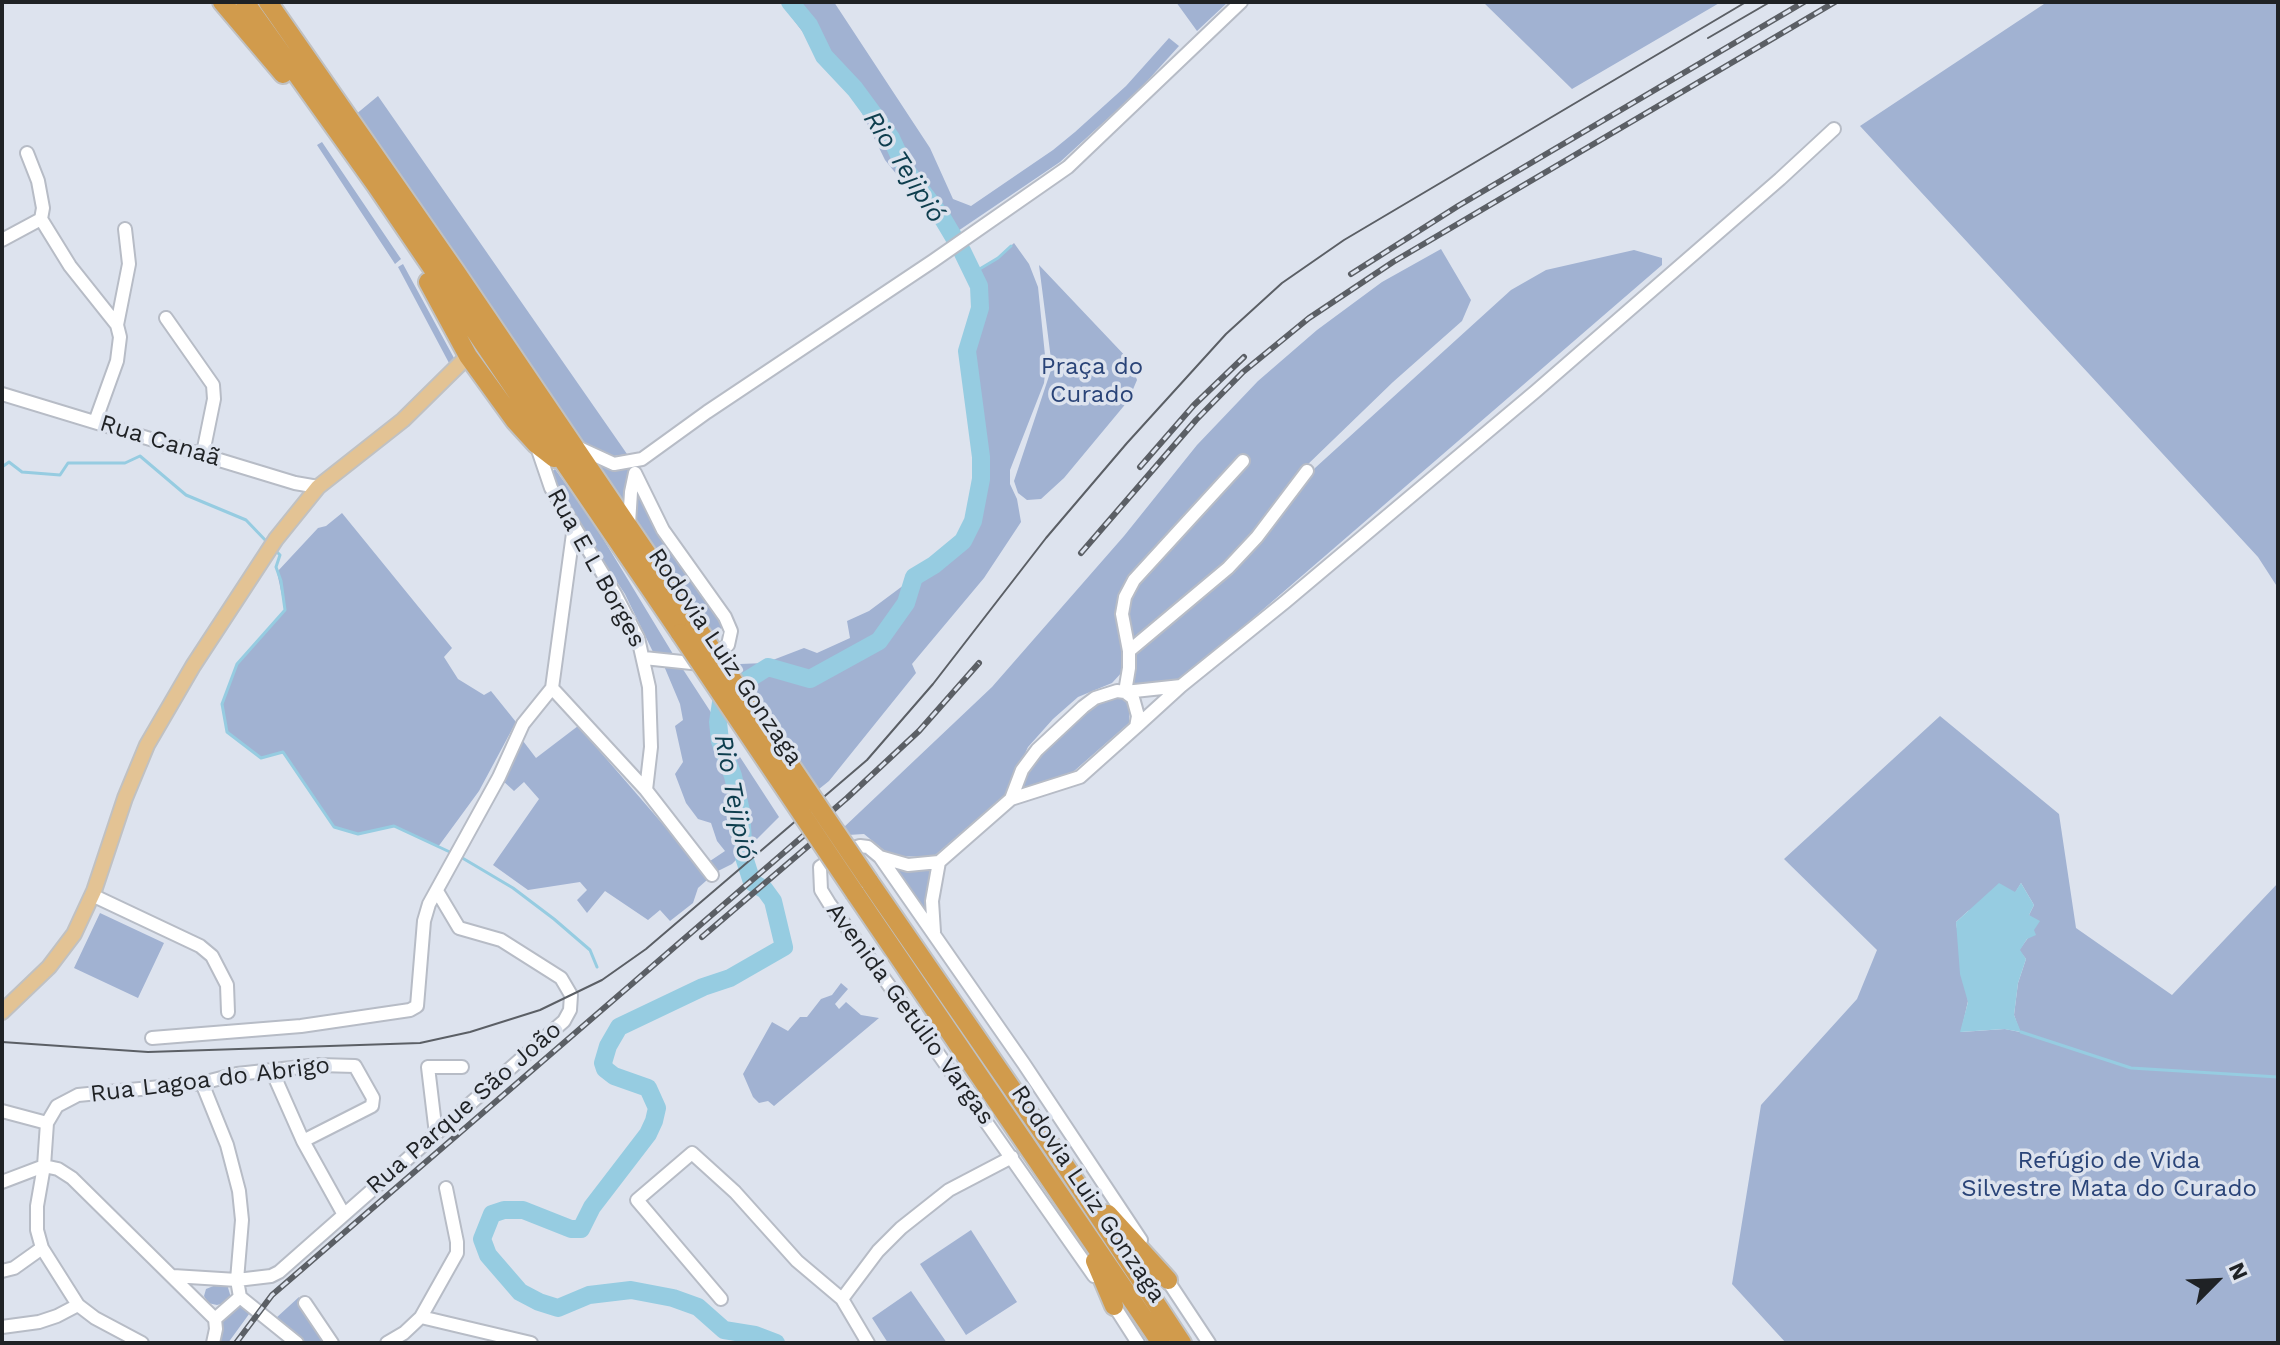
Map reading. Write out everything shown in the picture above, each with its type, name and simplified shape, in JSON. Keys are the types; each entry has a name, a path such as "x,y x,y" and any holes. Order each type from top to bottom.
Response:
{"highway":[{"path":"222,2 320,118 337,131"},
{"name":"Rodovia Luiz Gonzaga","path":"245,2 375,184 570,472 687,628 862,887 1080,1225 1161,1343"},
{"name":"Rodovia Luiz Gonzaga","path":"268,2 629,524 687,628"},
{"path":"375,184 468,356 515,421 536,444 570,472"},
{"name":"Rodovia Luiz Gonzaga","path":"862,887 1066,1167 1182,1343"},
{"path":"1066,1167 1168,1280"},
{"path":"1080,1225 1114,1306"}],"main road":[{"path":"2,1012 61,953 74,934 92,895 125,798 147,745 193,666 276,539 318,487 403,420 468,356"}],"street":[{"path":"574,445 614,464 642,459 1068,167 1241,2"},
{"path":"880,857 908,865 939,862 1011,799 1076,779 1181,686 1536,391 1834,129"},
{"path":"27,153 40,190 41,219 70,266 117,325 120,337 117,361 95,422"},
{"path":"2,240 41,219"},
{"path":"117,325 129,264 125,229"},
{"path":"166,318 213,385 214,399 203,453"},
{"name":"Rua Canaã","path":"2,394 295,483 318,487"},
{"name":"Rua E L Borges","path":"536,444 551,488 638,638 644,658 651,719 646,790"},
{"path":"629,524 635,473 642,459"},
{"path":"1136,727 1136,706 1125,692 1129,668 1122,614 1125,597 1134,580 1243,461"},
{"path":"1129,651 1228,568 1257,537 1307,471"},
{"path":"635,473 663,530 725,617 731,631 728,645 701,664 644,658"},
{"path":"152,1038 301,1026 410,1010 417,1006 424,921 429,904 499,777 523,724 552,688 574,526"},
{"path":"1011,799 1022,770 1037,750 1095,698 1117,691 1181,686"},
{"path":"552,688 646,790 712,875"},
{"name":"Avenida Getúlio Vargas","path":"880,857 868,847 844,851 820,867 821,890 1012,1157 1138,1343"},
{"path":"880,857 1209,1343"},
{"path":"934,935 932,901 939,862"},
{"name":"Rua Parque São João","path":"173,1276 237,1280 271,1276 279,1272 564,1021 570,1010 571,995 561,978 515,948 486,935 459,928 437,891"},
{"path":"92,895 200,946 212,956 227,985 228,1012"},
{"name":"Rua Lagoa do Abrigo","path":"47,1123 57,1106 78,1095 202,1083 237,1074 319,1065 351,1065 358,1069 374,1103 368,1110 303,1141"},
{"path":"436,1134 428,1067 462,1067"},
{"path":"272,1071 303,1141 343,1213"},
{"path":"202,1083 227,1145 239,1191 242,1220 237,1280 240,1297 297,1343"},
{"path":"2,1111 47,1123 37,1206 37,1230 42,1248 78,1305 95,1318 142,1343"},
{"path":"721,1299 637,1200 692,1153 735,1192 797,1261 842,1299 868,1343"},
{"path":"842,1299 878,1251 901,1228 949,1190 1012,1157"},
{"path":"2,1182 44,1166 58,1169 89,1192 215,1319 213,1343"},
{"path":"387,1343 421,1317 458,1248 446,1188"},
{"path":"2,1271 14,1268 42,1248"},
{"path":"197,1299 214,1277"},
{"path":"215,1319 240,1297"},
{"path":"305,1303 332,1343"},
{"path":"2,1327 39,1322 78,1305"},
{"path":"421,1317 531,1343"}],"green space":[{"path":"780,2 834,2 930,148 953,199 971,206 1075,132 1126,86 1169,38 1179,46 1139,90 1060,162 958,231 962,235 952,243 885,160 858,105"},
{"path":"1176,2 1228,2 1197,31"},
{"path":"1483,2 1721,2 1572,89"},
{"path":"2047,2 2278,2 2278,588 2258,557 1860,126"},
{"path":"378,96 627,454 608,457 579,438 355,115"},
{"path":"322,142 401,259 395,264 317,145"},
{"path":"1014,243 1029,264 1038,287 1046,365 1044,383 1010,470 1010,484 1017,499 1021,522 984,578 912,664 916,673 829,781 814,793 733,673 740,664 765,663 804,648 817,653 850,638 847,621 869,611 963,541 973,521 981,479 978,424 967,351 980,308 979,286 973,273 998,258"},
{"path":"1441,249 1471,300 1462,321 1304,468 1224,566 1122,652 1124,670 1112,683 1078,697 1053,719 1028,747 1006,794 933,857 891,856 864,834 848,835 842,829 992,687 1124,536 1197,445 1258,381 1317,330 1382,282"},
{"path":"1634,250 1662,258 1662,265 1179,682 1133,687 1133,652 1260,539 1315,468 1511,290 1546,270"},
{"path":"403,264 454,358 449,363 398,267"},
{"name":"Praça do Curado","path":"1039,265 1130,361 1137,380 1128,401 1064,478 1041,499 1027,500 1018,493 1014,481 1052,367"},
{"path":"588,456 609,470 636,466 627,478 626,511"},
{"path":"555,469 593,522 673,654 779,817 732,864 718,871 710,861 725,851 717,841 711,823 698,819 686,803 675,774 683,762 675,726 683,720 680,704 659,654 653,652 625,594 549,474"},
{"path":"636,482 725,621 718,634 713,636 638,528 633,513"},
{"path":"342,513 452,648 444,657 458,679 484,695 491,691 516,722 479,791 438,847 394,826 358,834 334,827 283,752 261,758 227,732 222,704 237,664 285,610 277,572 318,528 326,526"},
{"path":"1112,694 1125,698 1130,704 1129,723 1073,772 1045,783 1022,789 1019,787 1028,766 1097,699"},
{"name":"Refúgio de Vida Silvestre Mata do Curado","path":"1940,716 2059,814 2076,928 2172,995 2278,883 2278,1343 1786,1343 1732,1284 1761,1105 1857,999 1877,950 1784,859","holes":["2021,883 2034,905 2029,915 2034,930 2019,950 2026,959 2018,983 2014,1015 2020,1032 2005,1029 1961,1032 1968,1001 1956,922 1968,911 2015,893"]},
{"path":"578,726 686,851 707,880 698,888 693,903 670,921 660,910 648,920 605,891 587,913 577,900 587,890 580,882 528,890 493,865 539,799 524,782 514,791 502,780 520,737 536,758"},
{"path":"887,862 933,866 930,927"},
{"path":"100,913 164,943 138,998 74,968"},
{"path":"841,983 848,989 835,1004 839,1009 846,1002 861,1015 879,1018 774,1106 768,1101 759,1103 743,1074 772,1022 788,1031 800,1017 807,1017 821,999 832,995"},
{"path":"971,1230 1017,1302 966,1335 920,1264"},
{"path":"226,1281 232,1301 217,1305 208,1303 204,1296 206,1289"},
{"path":"911,1291 947,1343 888,1343 872,1318"},
{"path":"299,1297 330,1343 305,1343 276,1318"},
{"path":"240,1303 252,1310 228,1343 217,1343 226,1312"}],"shaded area":[{"path":"1999,883 2015,892 2021,883 2034,905 2029,915 2040,921 2034,930 2036,935 2027,939 2020,950 2026,959 2018,983 2014,1015 2021,1032 2004,1029 1960,1032 1968,1002 1960,974 1956,922"}],"waterway":[{"name":"Rio Tejipió","path":"776,1343 755,1335 724,1330 698,1307 673,1298 631,1290 589,1295 558,1308 539,1302 520,1292 488,1255 482,1239 492,1214 504,1210 523,1210 571,1229 581,1229 592,1207 648,1134 657,1108 648,1088 614,1076 605,1069 603,1063 608,1046 619,1027 703,987 730,978 784,947 773,901 765,890 752,882 744,857 741,811 720,741 718,722 722,696 768,667 810,679 879,641 906,603 914,577 963,541 973,521 981,479 981,457 967,351 980,308 979,286 943,219 906,170 891,138 855,89 824,56 809,25 790,2"},
{"path":"973,273 1011,246"},
{"path":"2,467 9,462 22,472 60,475 68,463 125,463 140,456 186,495 246,520 268,543"},
{"path":"276,551 280,555 276,567 285,610 237,664 222,704 227,732 261,758 283,752 334,827 358,834 394,826 452,853"},
{"path":"459,856 513,888 554,919 590,950 597,967"},
{"path":"2021,1032 2131,1068 2278,1077"}],"tram line":[{"path":"2,1042 148,1052 420,1043 470,1032 540,1010 602,980 646,949 867,760 933,684 1046,538 1127,443 1226,334 1282,283 1344,240 1746,2"},
{"path":"1708,38 1770,2"}],"railway":[{"path":"1351,274 1458,206 1804,2"},
{"path":"1081,553 1196,420 1243,372 1309,318 1393,262 1835,2"},
{"path":"1140,467 1194,405 1244,357"},
{"path":"236,1343 272,1295 847,798 919,731 979,663"},
{"path":"702,937 820,836"}]}
